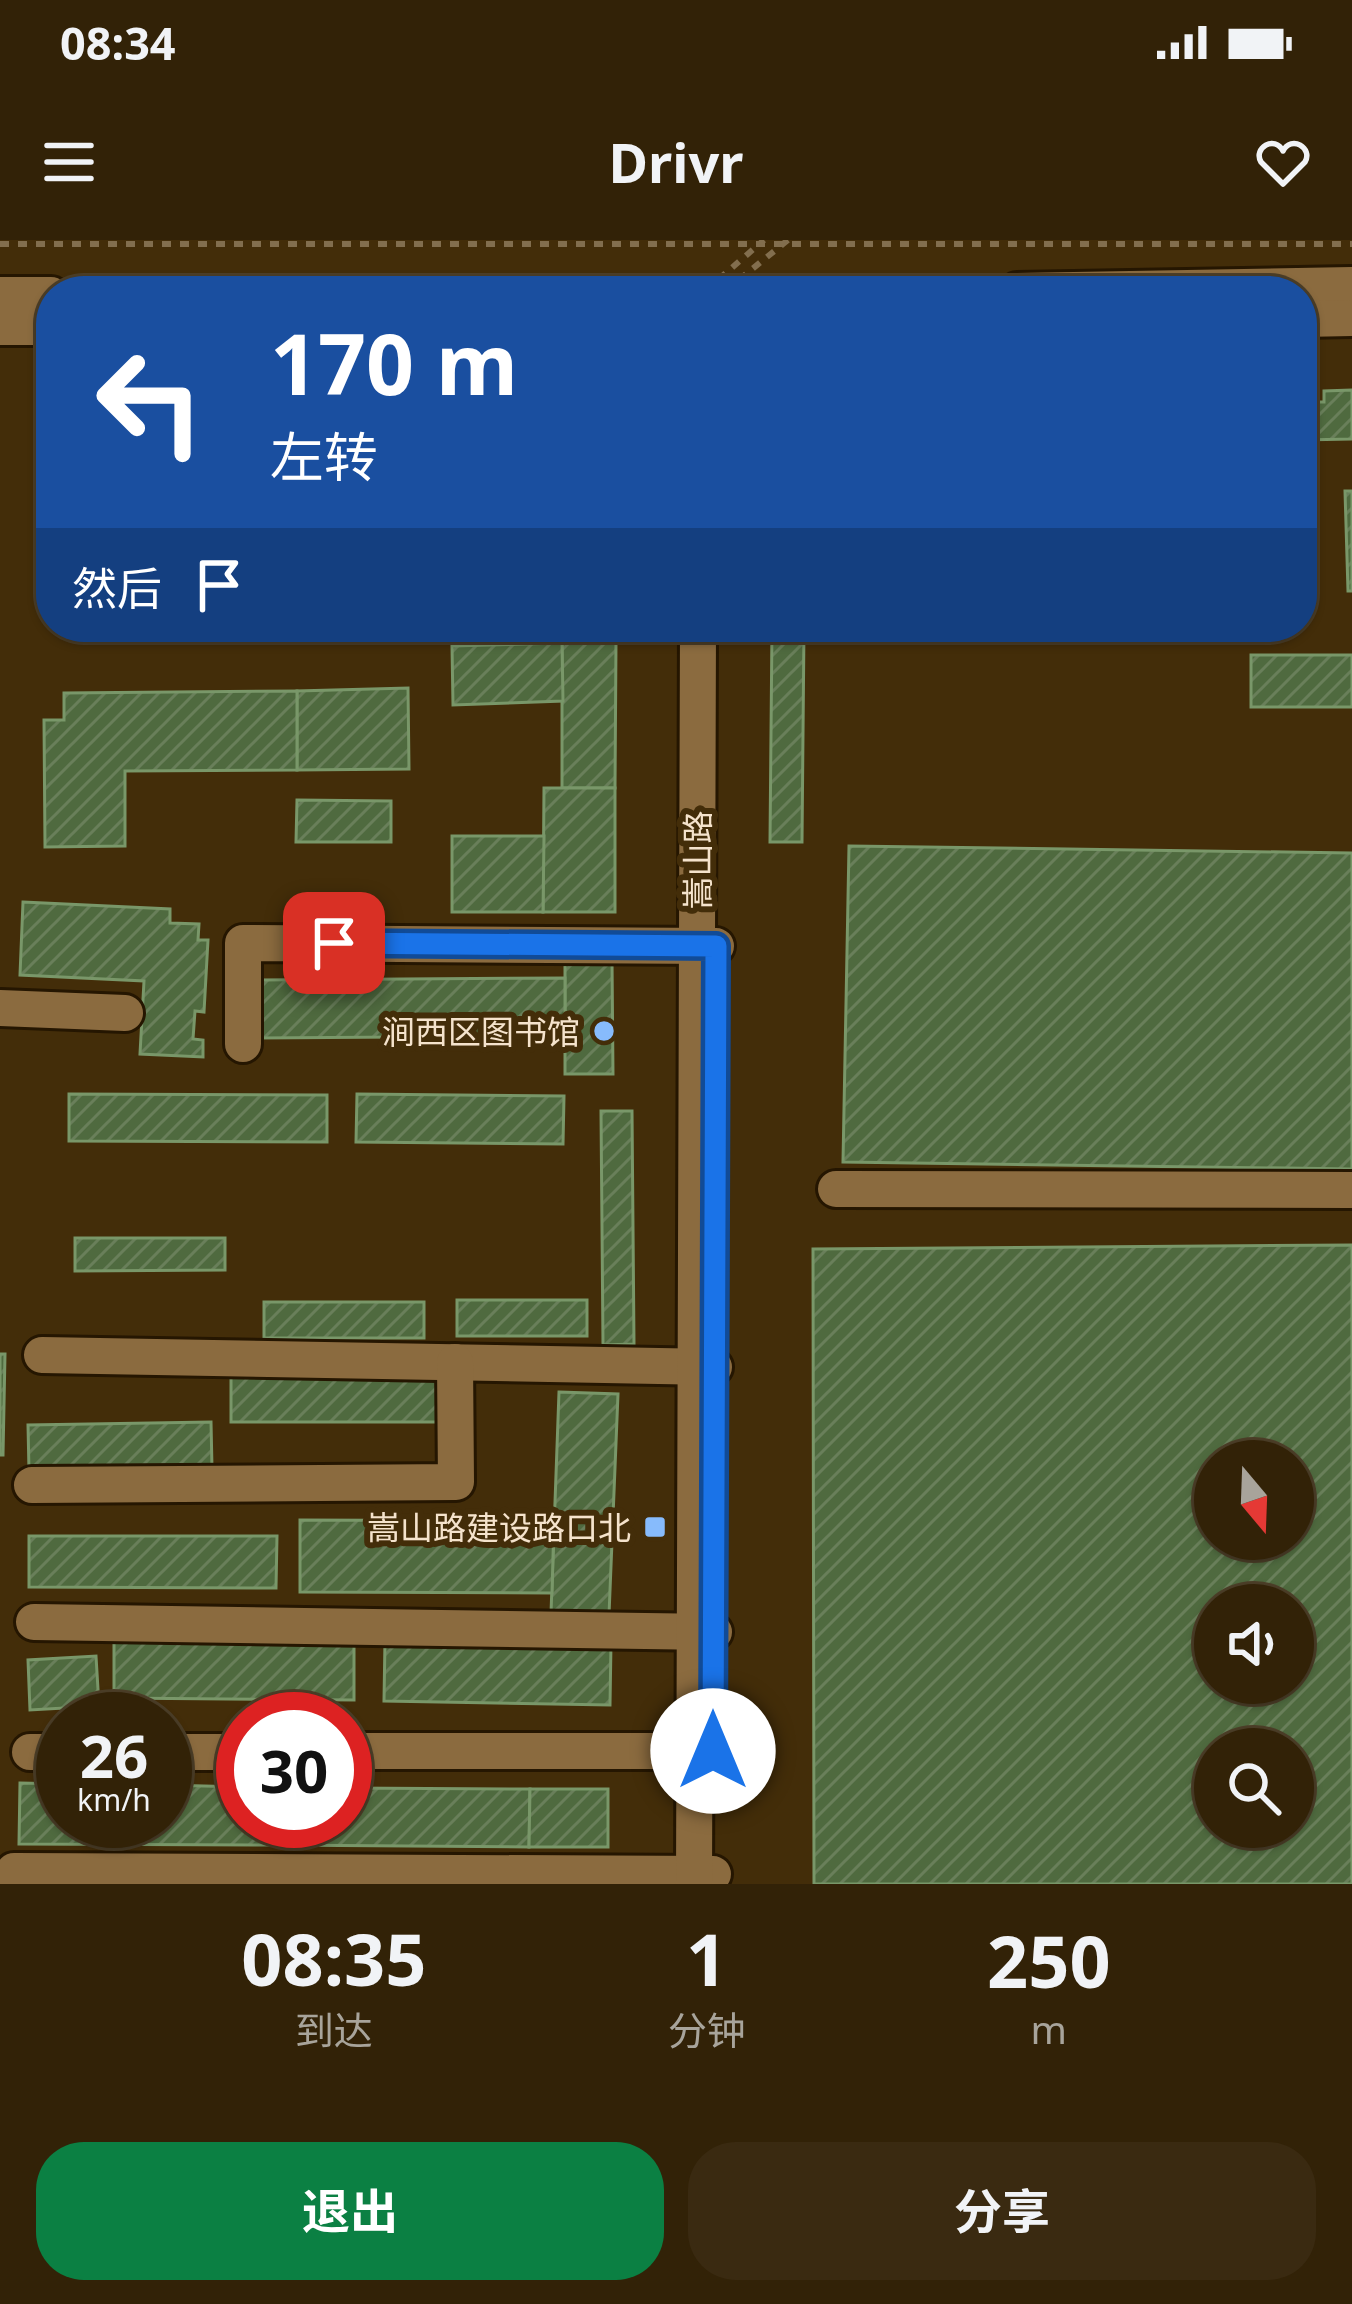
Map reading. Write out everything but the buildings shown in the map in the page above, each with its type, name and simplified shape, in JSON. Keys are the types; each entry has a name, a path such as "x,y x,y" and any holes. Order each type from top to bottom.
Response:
{"street":[{"path":"1317,286 1352,285"},
{"path":"0,295 36,295"},
{"path":"1317,319 1352,318"},
{"path":"0,327 36,327"},
{"name":"嵩山路","path":"698,642 706,946 703,1879"},
{"name":"嵩山路","path":"706,946 716,642"},
{"path":"243,1044 243,943 706,946"},
{"path":"0,1008 125,1012"},
{"path":"836,1189 1352,1190"},
{"path":"42,1355 705,1366"},
{"path":"32,1485 456,1482 455,1362"},
{"path":"34,1622 704,1631"},
{"path":"372,1751 704,1751"},
{"path":"14,1884 14,1871 703,1879"}],"path":[{"path":"722,276 761,242"},
{"path":"743,276 785,242"},
{"path":"0,244 1352,244"}],"place":[{"name":"涧西区图书馆","path":"604,1031"},
{"name":"嵩山路建设路口北","path":"655,1527"}],"route":[{"path":"334,943 716,946 713,1751"}]}
